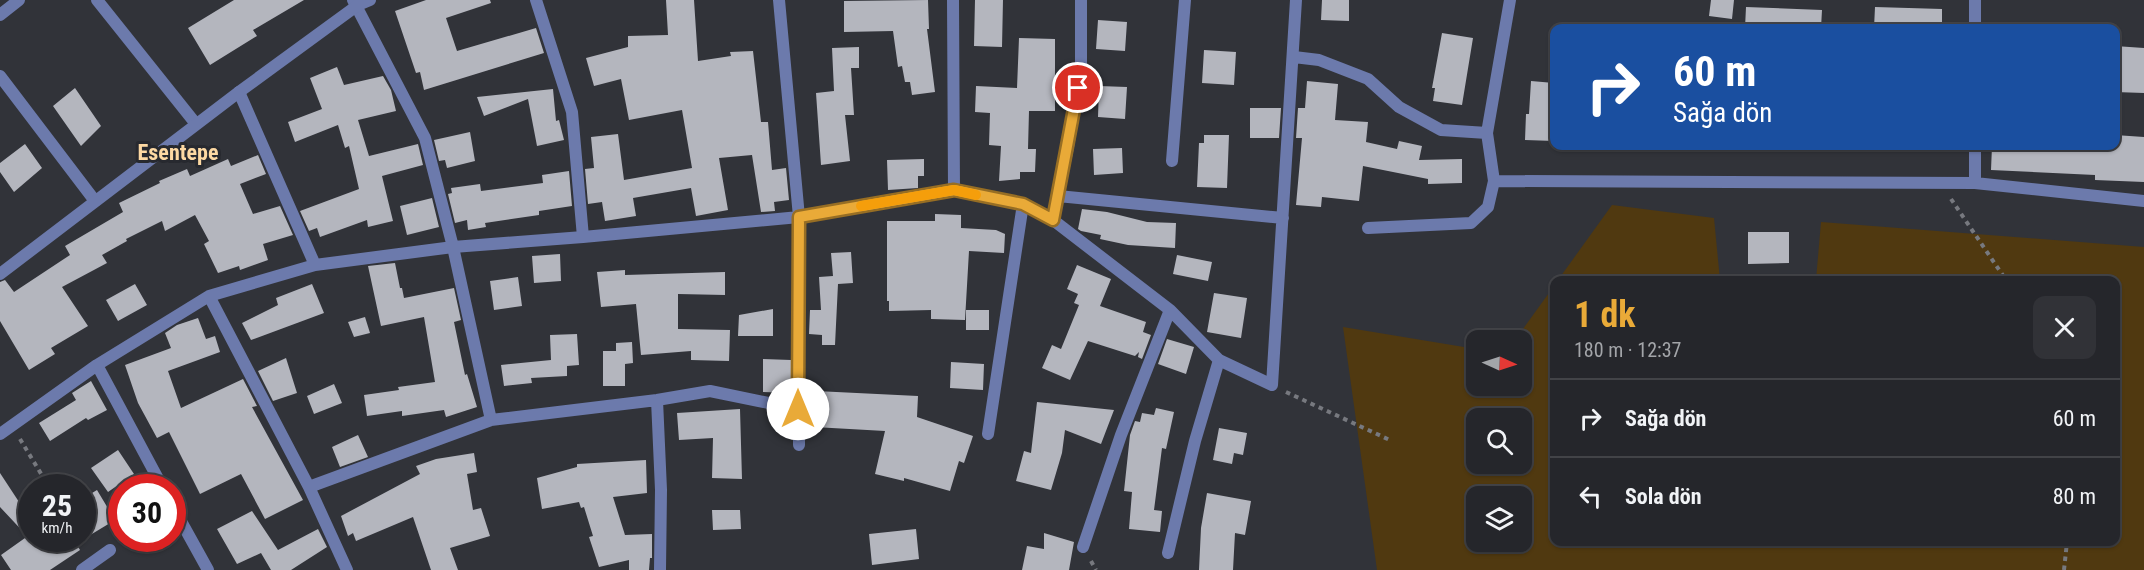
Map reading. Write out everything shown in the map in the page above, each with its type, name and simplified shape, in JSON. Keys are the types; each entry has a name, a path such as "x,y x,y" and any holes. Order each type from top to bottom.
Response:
{"street":[{"path":"0,15 19,0"},
{"path":"97,0 196,124"},
{"path":"0,274 356,3 370,0"},
{"path":"536,0 572,112 583,237"},
{"path":"779,0 799,217 799,445"},
{"path":"953,0 954,190"},
{"path":"1053,220 1081,69 1081,0"},
{"path":"1172,161 1185,0"},
{"path":"0,434 97,365 209,296 315,265 453,247 799,217 954,190 1023,204 1053,220 1170,310 1220,360 1272,385 1296,0"},
{"path":"1368,228 1471,223 1488,207 1494,181 1487,133 1510,0"},
{"path":"1975,0 1975,24"},
{"path":"356,3 425,138 453,247 491,420"},
{"path":"1294,57 1319,60 1368,79 1399,106 1441,130 1487,133"},
{"path":"0,76 96,201"},
{"path":"238,92 315,265"},
{"path":"1975,150 1975,183"},
{"path":"1494,181 1975,183 2144,201"},
{"path":"1058,196 1283,218"},
{"path":"988,434 1023,204"},
{"path":"209,296 309,487 347,570"},
{"path":"1083,547 1120,435 1170,310"},
{"path":"1168,553 1195,441 1220,360"},
{"path":"97,365 155,474"},
{"path":"309,487 491,420 657,400 710,391 798,409"},
{"path":"657,400 661,490 660,570"},
{"path":"186,530 208,570"},
{"path":"82,570 108,551"}],"path":[{"path":"1941,183 2003,276"},
{"path":"1272,385 1392,441"},
{"path":"12,426 41,474"},
{"path":"2064,570 2067,546"}],"shaded area":[{"path":"1612,205 1714,218 1720,276 1561,276"},
{"path":"1821,222 2144,247 2144,570 1377,570 1343,327 1466,347 1466,396 1532,396 1532,330 1522,330 1550,292 1550,546 2120,546 2120,276 1816,276"}],"building":[{"path":"234,0 304,0 253,30 257,36 210,65 188,28"},
{"path":"426,0 490,0 491,3 446,18 457,51 536,28 544,53 424,90 420,72 416,73 395,11"},
{"path":"666,0 694,0 698,61 731,56 730,52 753,51 761,122 768,122 772,170 786,168 789,200 774,202 775,211 761,212 752,155 719,158 728,210 696,216 691,188 633,198 636,216 605,221 602,202 588,204 585,169 594,168 591,137 618,134 624,180 692,168 682,110 629,120 621,79 594,86 586,58 628,47 628,36 668,35"},
{"path":"928,0 929,29 927,29 935,92 912,95 910,82 905,82 902,66 898,67 893,31 844,32 844,1"},
{"path":"975,0 1003,0 1002,47 974,46"},
{"path":"1322,0 1349,0 1349,21 1321,20"},
{"path":"1711,0 1734,0 1732,19 1709,16"},
{"path":"1746,7 1822,10 1821,24 1745,24"},
{"path":"1875,7 1942,9 1942,24 1874,24"},
{"path":"1098,20 1127,22 1125,51 1096,49"},
{"path":"1442,33 1473,38 1462,105 1433,101 1435,88 1432,88"},
{"path":"1019,38 1055,39 1055,111 1029,111 1028,149 1036,149 1035,172 1020,172 1020,179 999,181 1001,146 989,145 990,113 975,112 976,86 1017,88"},
{"path":"2120,46 2144,48 2144,93 2120,92"},
{"path":"859,47 859,68 851,68 854,115 845,115 850,161 821,165 816,93 834,91 832,48"},
{"path":"1204,50 1236,52 1234,85 1202,83"},
{"path":"337,67 344,85 383,76 391,90 396,111 358,120 369,156 418,144 423,165 382,176 393,221 368,227 367,220 320,237 317,228 309,231 300,211 359,189 349,146 345,148 338,125 295,142 288,122 322,109 310,78"},
{"path":"1307,81 1338,84 1335,120 1368,122 1366,142 1397,149 1399,141 1422,146 1419,160 1462,159 1462,183 1428,184 1428,179 1363,166 1359,201 1322,197 1321,207 1296,205 1302,138 1296,138 1298,108 1305,108"},
{"path":"1531,81 1550,83 1550,141 1525,140 1526,114 1529,114"},
{"path":"1099,86 1127,87 1125,119 1098,117"},
{"path":"75,88 101,126 81,146 53,106"},
{"path":"553,89 556,121 559,120 564,140 537,146 528,99 484,116 477,97"},
{"path":"1250,108 1281,108 1279,138 1250,138"},
{"path":"470,132 475,161 447,168 445,160 439,161 434,140"},
{"path":"1204,135 1229,135 1227,188 1197,187 1199,143 1204,143"},
{"path":"2120,135 2144,137 2144,182 2095,180 2095,175 1991,170 1992,150 2120,150"},
{"path":"25,144 42,168 14,192 0,172 0,163"},
{"path":"1122,148 1123,173 1094,175 1093,149"},
{"path":"258,155 266,174 240,184 253,214 280,206 293,235 263,244 268,260 240,270 239,266 218,273 204,244 209,241 195,215 165,231 162,221 126,239 127,241 102,255 107,263 62,287 88,326 51,348 55,354 29,370 0,321 0,282 5,280 14,292 70,255 65,246 123,212 119,203 160,183 159,181 187,169 190,176 228,159 231,166"},
{"path":"924,159 924,176 918,176 918,188 888,190 887,160"},
{"path":"569,171 572,206 539,211 539,215 485,223 486,227 468,230 467,220 455,223 448,194 452,193 451,188 480,184 481,191 543,183 542,175"},
{"path":"432,198 439,227 407,235 400,206"},
{"path":"1082,209 1107,212 1147,222 1176,223 1175,248 1128,245 1100,239 1101,235 1078,229"},
{"path":"935,214 961,215 961,228 996,230 1005,234 1004,253 969,251 965,320 931,319 931,310 889,311 887,221 935,221"},
{"path":"1748,232 1789,232 1789,263 1748,264"},
{"path":"851,252 853,283 838,284 835,345 822,345 822,335 809,334 810,310 821,310 819,277 833,276 831,253"},
{"path":"560,254 561,281 534,283 532,256"},
{"path":"1177,255 1212,262 1208,281 1173,274"},
{"path":"395,263 404,298 454,288 461,320 454,322 465,375 467,374 477,407 446,417 444,410 402,416 402,411 367,416 364,395 435,382 424,317 381,326 368,266"},
{"path":"1077,265 1111,279 1100,306 1146,322 1143,332 1151,335 1142,359 1138,357 1139,352 1135,356 1088,341 1070,380 1042,368 1052,345 1061,349 1079,305 1074,303 1078,294 1067,289"},
{"path":"625,270 625,275 725,272 725,295 678,294 678,329 730,330 729,361 691,360 691,351 641,355 636,304 601,307 597,272"},
{"path":"518,277 522,306 494,310 490,281"},
{"path":"135,284 147,305 118,321 106,300"},
{"path":"312,284 324,313 251,340 242,323 278,305 276,298"},
{"path":"1214,293 1247,298 1241,338 1207,332"},
{"path":"773,309 773,336 738,336 739,315"},
{"path":"966,310 989,310 989,330 966,330"},
{"path":"365,317 370,333 354,337 348,322"},
{"path":"198,318 206,339 215,336 220,352 168,371 181,408 243,379 257,406 252,407 303,500 265,519 241,474 200,494 169,432 157,438 138,403 125,365 171,348 165,333 177,325"},
{"path":"577,334 579,365 567,366 567,376 531,378 532,383 504,386 501,365 551,360 550,335"},
{"path":"1167,339 1194,347 1186,374 1158,364"},
{"path":"632,342 633,363 625,364 625,386 603,386 603,351 616,351 616,343"},
{"path":"286,358 297,393 273,401 258,371"},
{"path":"763,359 791,360 791,393 763,392"},
{"path":"951,362 984,364 983,390 950,388"},
{"path":"91,381 107,410 88,420 86,418 50,441 39,423 76,400 72,393"},
{"path":"334,384 342,403 314,414 307,396"},
{"path":"816,391 918,396 917,417 973,436 964,463 959,461 950,491 904,478 904,481 875,474 885,431 814,427"},
{"path":"1037,402 1114,410 1101,444 1065,430 1062,453 1051,490 1016,481 1024,451 1031,453"},
{"path":"1156,408 1174,412 1166,449 1162,448 1154,510 1162,511 1160,532 1129,529 1132,492 1124,491 1130,435 1135,421 1140,422 1142,413 1154,415"},
{"path":"740,409 742,479 712,478 713,438 679,440 677,413"},
{"path":"1219,428 1247,433 1243,455 1234,453 1232,464 1213,460"},
{"path":"358,435 368,457 340,467 332,447"},
{"path":"118,450 134,474 108,474 108,492 91,468"},
{"path":"474,453 477,472 467,474 473,510 481,508 490,536 450,548 458,570 431,570 413,517 356,541 353,533 348,536 341,516 420,474 416,466 436,459"},
{"path":"646,460 647,493 613,497 625,535 652,534 652,558 650,558 649,570 629,570 629,560 599,567 589,537 593,536 584,507 581,508 579,502 542,509 537,478 577,467 577,464"},
{"path":"0,473 18,500 18,526 0,507"},
{"path":"96,491 108,508 108,524 96,532"},
{"path":"1207,493 1251,501 1245,535 1235,533 1233,570 1199,570 1201,528"},
{"path":"712,510 740,510 741,529 713,530"},
{"path":"252,511 278,550 318,529 327,547 291,570 271,570 261,553 237,564 217,529"},
{"path":"916,529 919,559 872,565 869,534"},
{"path":"1044,533 1074,542 1069,570 1022,570 1027,546 1044,549"},
{"path":"18,543 18,552 77,552 50,570 11,570 1,555"}],"slow traffic":[{"path":"861,206 954,190 976,195"}],"district":[{"name":"Esentepe","path":"178,152"}],"route":[{"path":"798,409 799,217 954,190 1023,204 1053,220 1078,88"}]}
